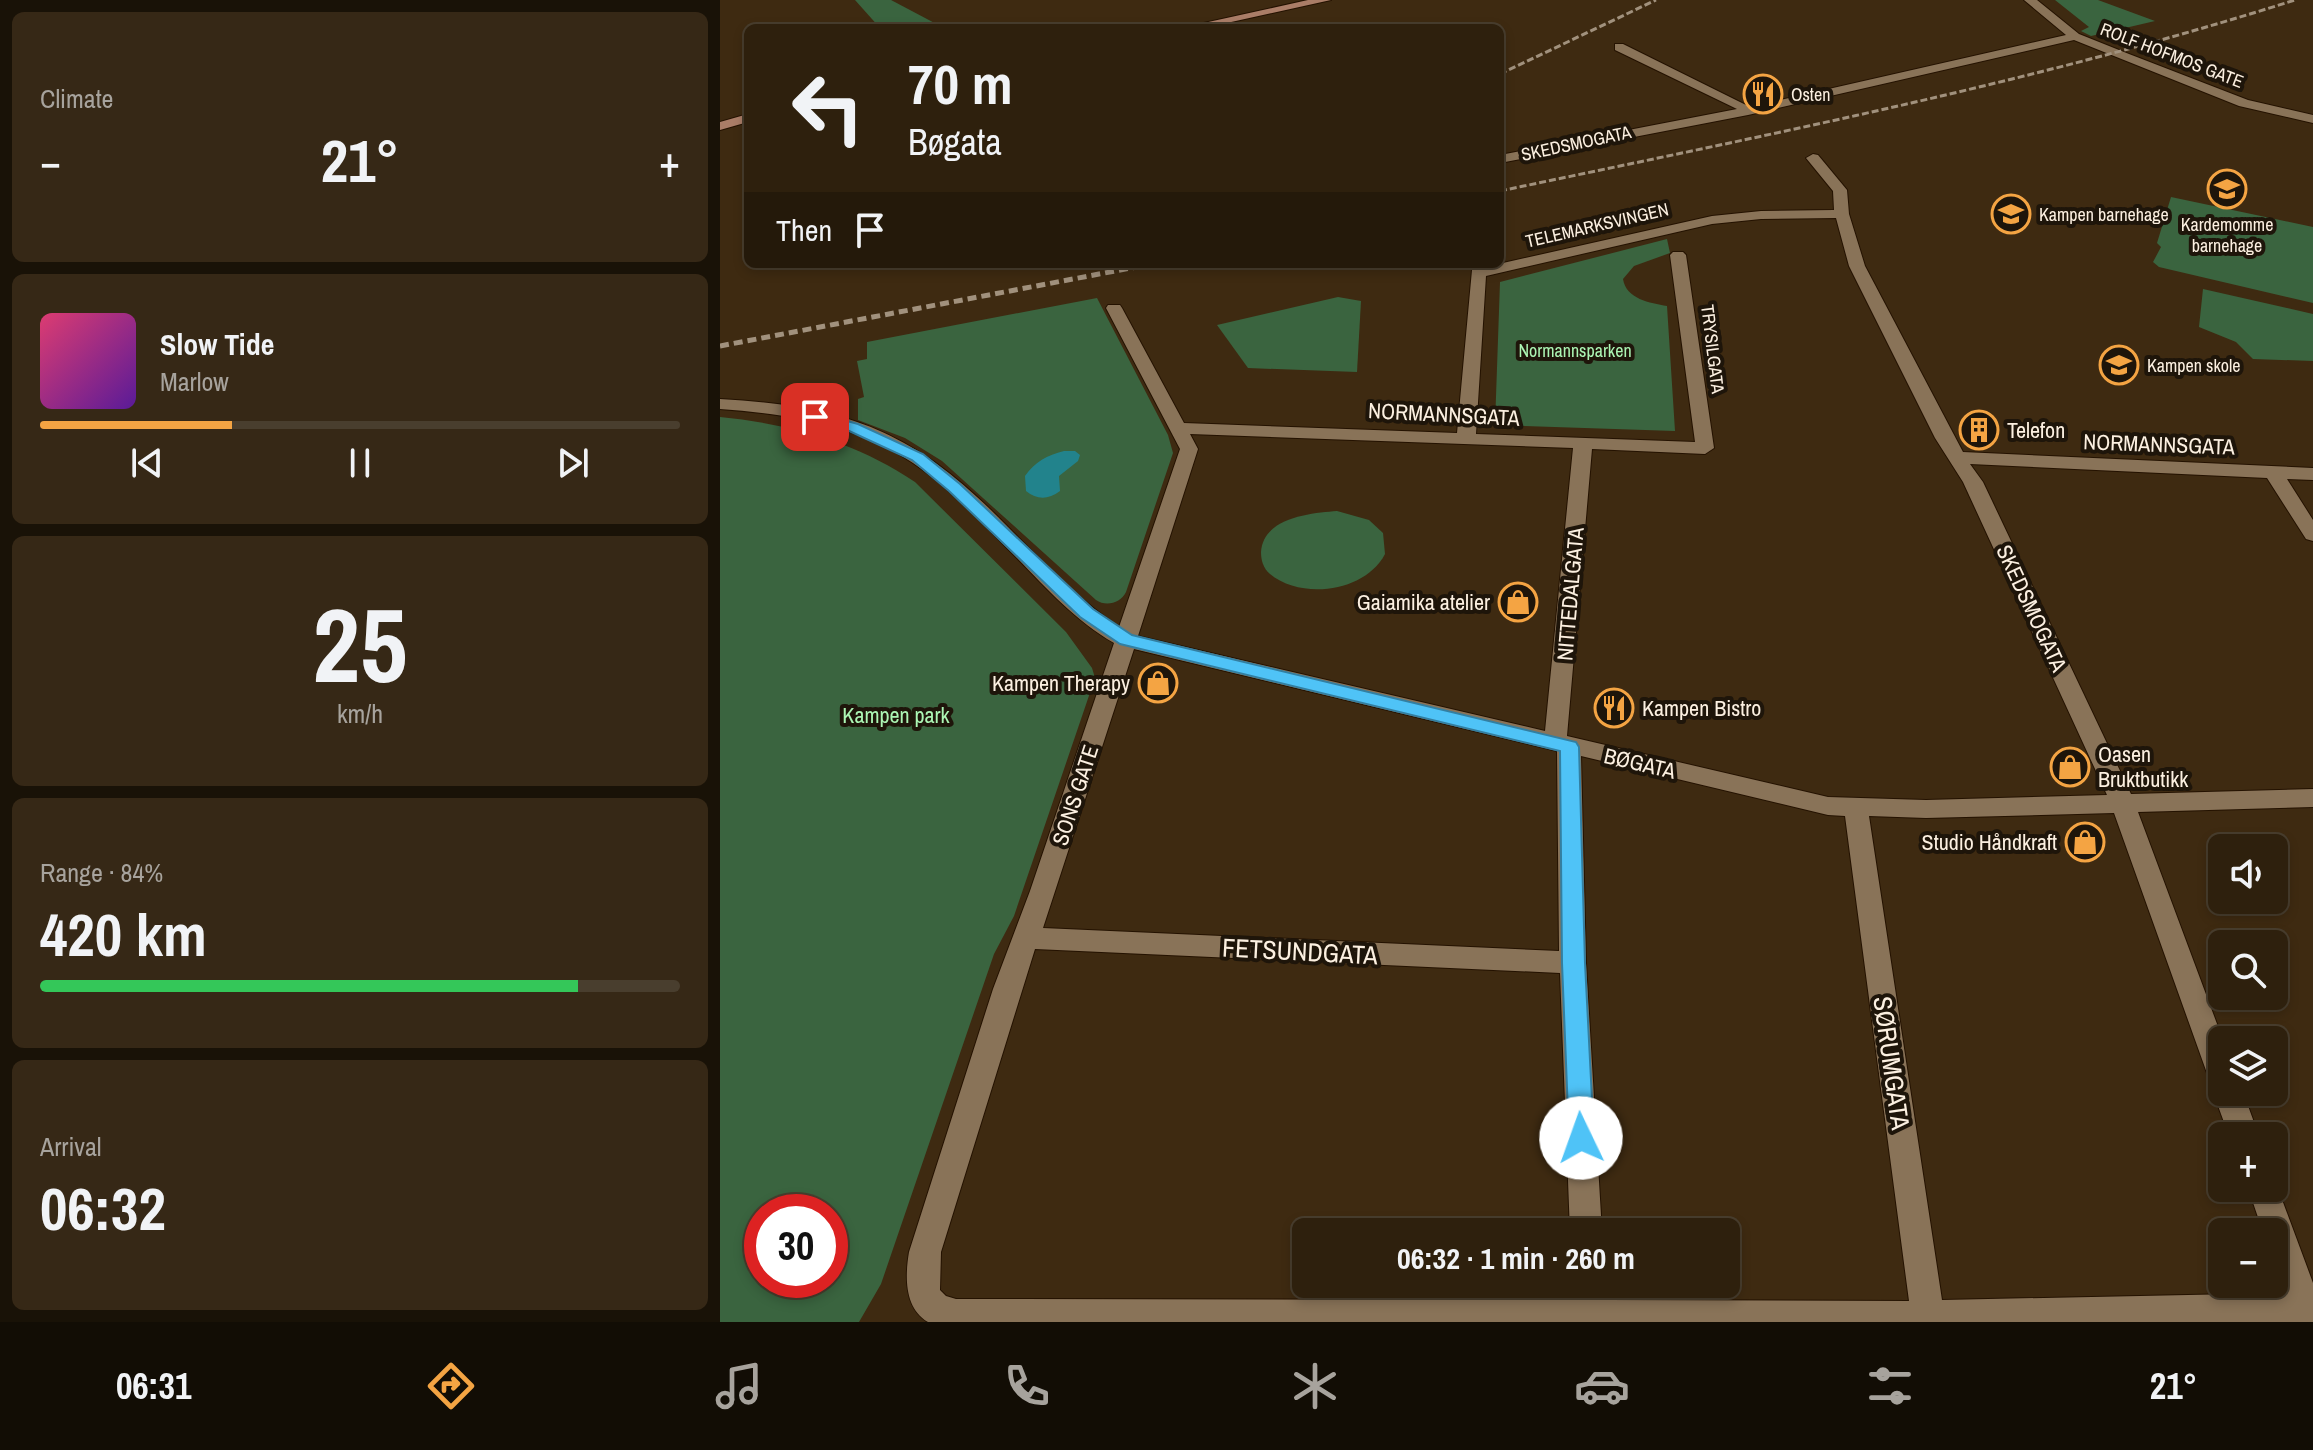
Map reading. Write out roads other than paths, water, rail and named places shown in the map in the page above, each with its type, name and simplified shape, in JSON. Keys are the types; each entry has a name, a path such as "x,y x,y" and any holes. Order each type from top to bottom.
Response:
{"main road":[{"path":"1207,24 1325,0"},
{"path":"720,126 744,119"}],"street":[{"name":"ROLF HOFMOS GATE","path":"2030,0 2075,36 2244,103 2313,119"},
{"name":"SKEDSMOGATA","path":"1504,158 1748,111 2075,36"},
{"path":"1619,47 1732,100 1748,111"},
{"name":"SKEDSMOGATA","path":"1813,158 1829,173 1840,190 1842,214 1857,266 1956,457 1973,482 2123,803 2208,1037"},
{"name":"TELEMARKSVINGEN","path":"1504,267 1712,220 1761,215 1842,214"},
{"name":"TRYSILGATA","path":"1678,255 1687,302 1705,448"},
{"name":"TELEMARKSVINGEN","path":"1466,439 1478,273 1500,268"},
{"name":"SONS GATE","path":"1114,308 1181,428 1189,449 1027,938 1007,989 925,1252 920,1275 922,1295 933,1309 956,1315 1590,1318"},
{"name":"BØGATA","path":"720,404 764,408 832,421 881,438 917,457 955,487 1086,613 1126,640 1797,800 1856,808 2313,798"},
{"name":"NORMANNSGATA","path":"1181,428 1705,448"},
{"name":"NITTEDALGATA","path":"1583,444 1562,745 1585,1218"},
{"name":"NORMANNSGATA","path":"1956,457 2025,463 2313,474"},
{"path":"2273,472 2313,535"},
{"name":"SØRUMGATA","path":"1856,808 1928,1317"},
{"name":"FETSUNDGATA","path":"1027,938 1573,963"},
{"path":"1589,1298 1590,1318 1928,1317 2310,1309 2268,1202"}],"water":[{"path":"1075,451 1080,455 1078,461 1059,476 1060,491 1043,498 1026,491 1025,476 1033,467 1047,457"}],"railway":[{"path":"1504,72 1656,0"},
{"path":"1504,190 1900,106 2098,57 2295,0"},
{"path":"720,346 1131,268"}],"place":[{"name":"Osten","path":"1763,94"},
{"name":"Kardemomme barnehage","path":"2227,189"},
{"name":"Kampen barnehage","path":"2011,214"},
{"name":"Kampen skole","path":"2119,365"},
{"name":"Telefon","path":"1979,430"},
{"name":"Gaiamika atelier","path":"1518,602"},
{"name":"Kampen Therapy","path":"1158,683"},
{"name":"Kampen Bistro","path":"1614,708"},
{"name":"Oasen Bruktbutikk","path":"2070,767"},
{"name":"Studio Håndkraft","path":"2085,842"}],"park label":[{"name":"Normannsparken","path":"1575,350"},
{"name":"Kampen park","path":"896,715"}]}
